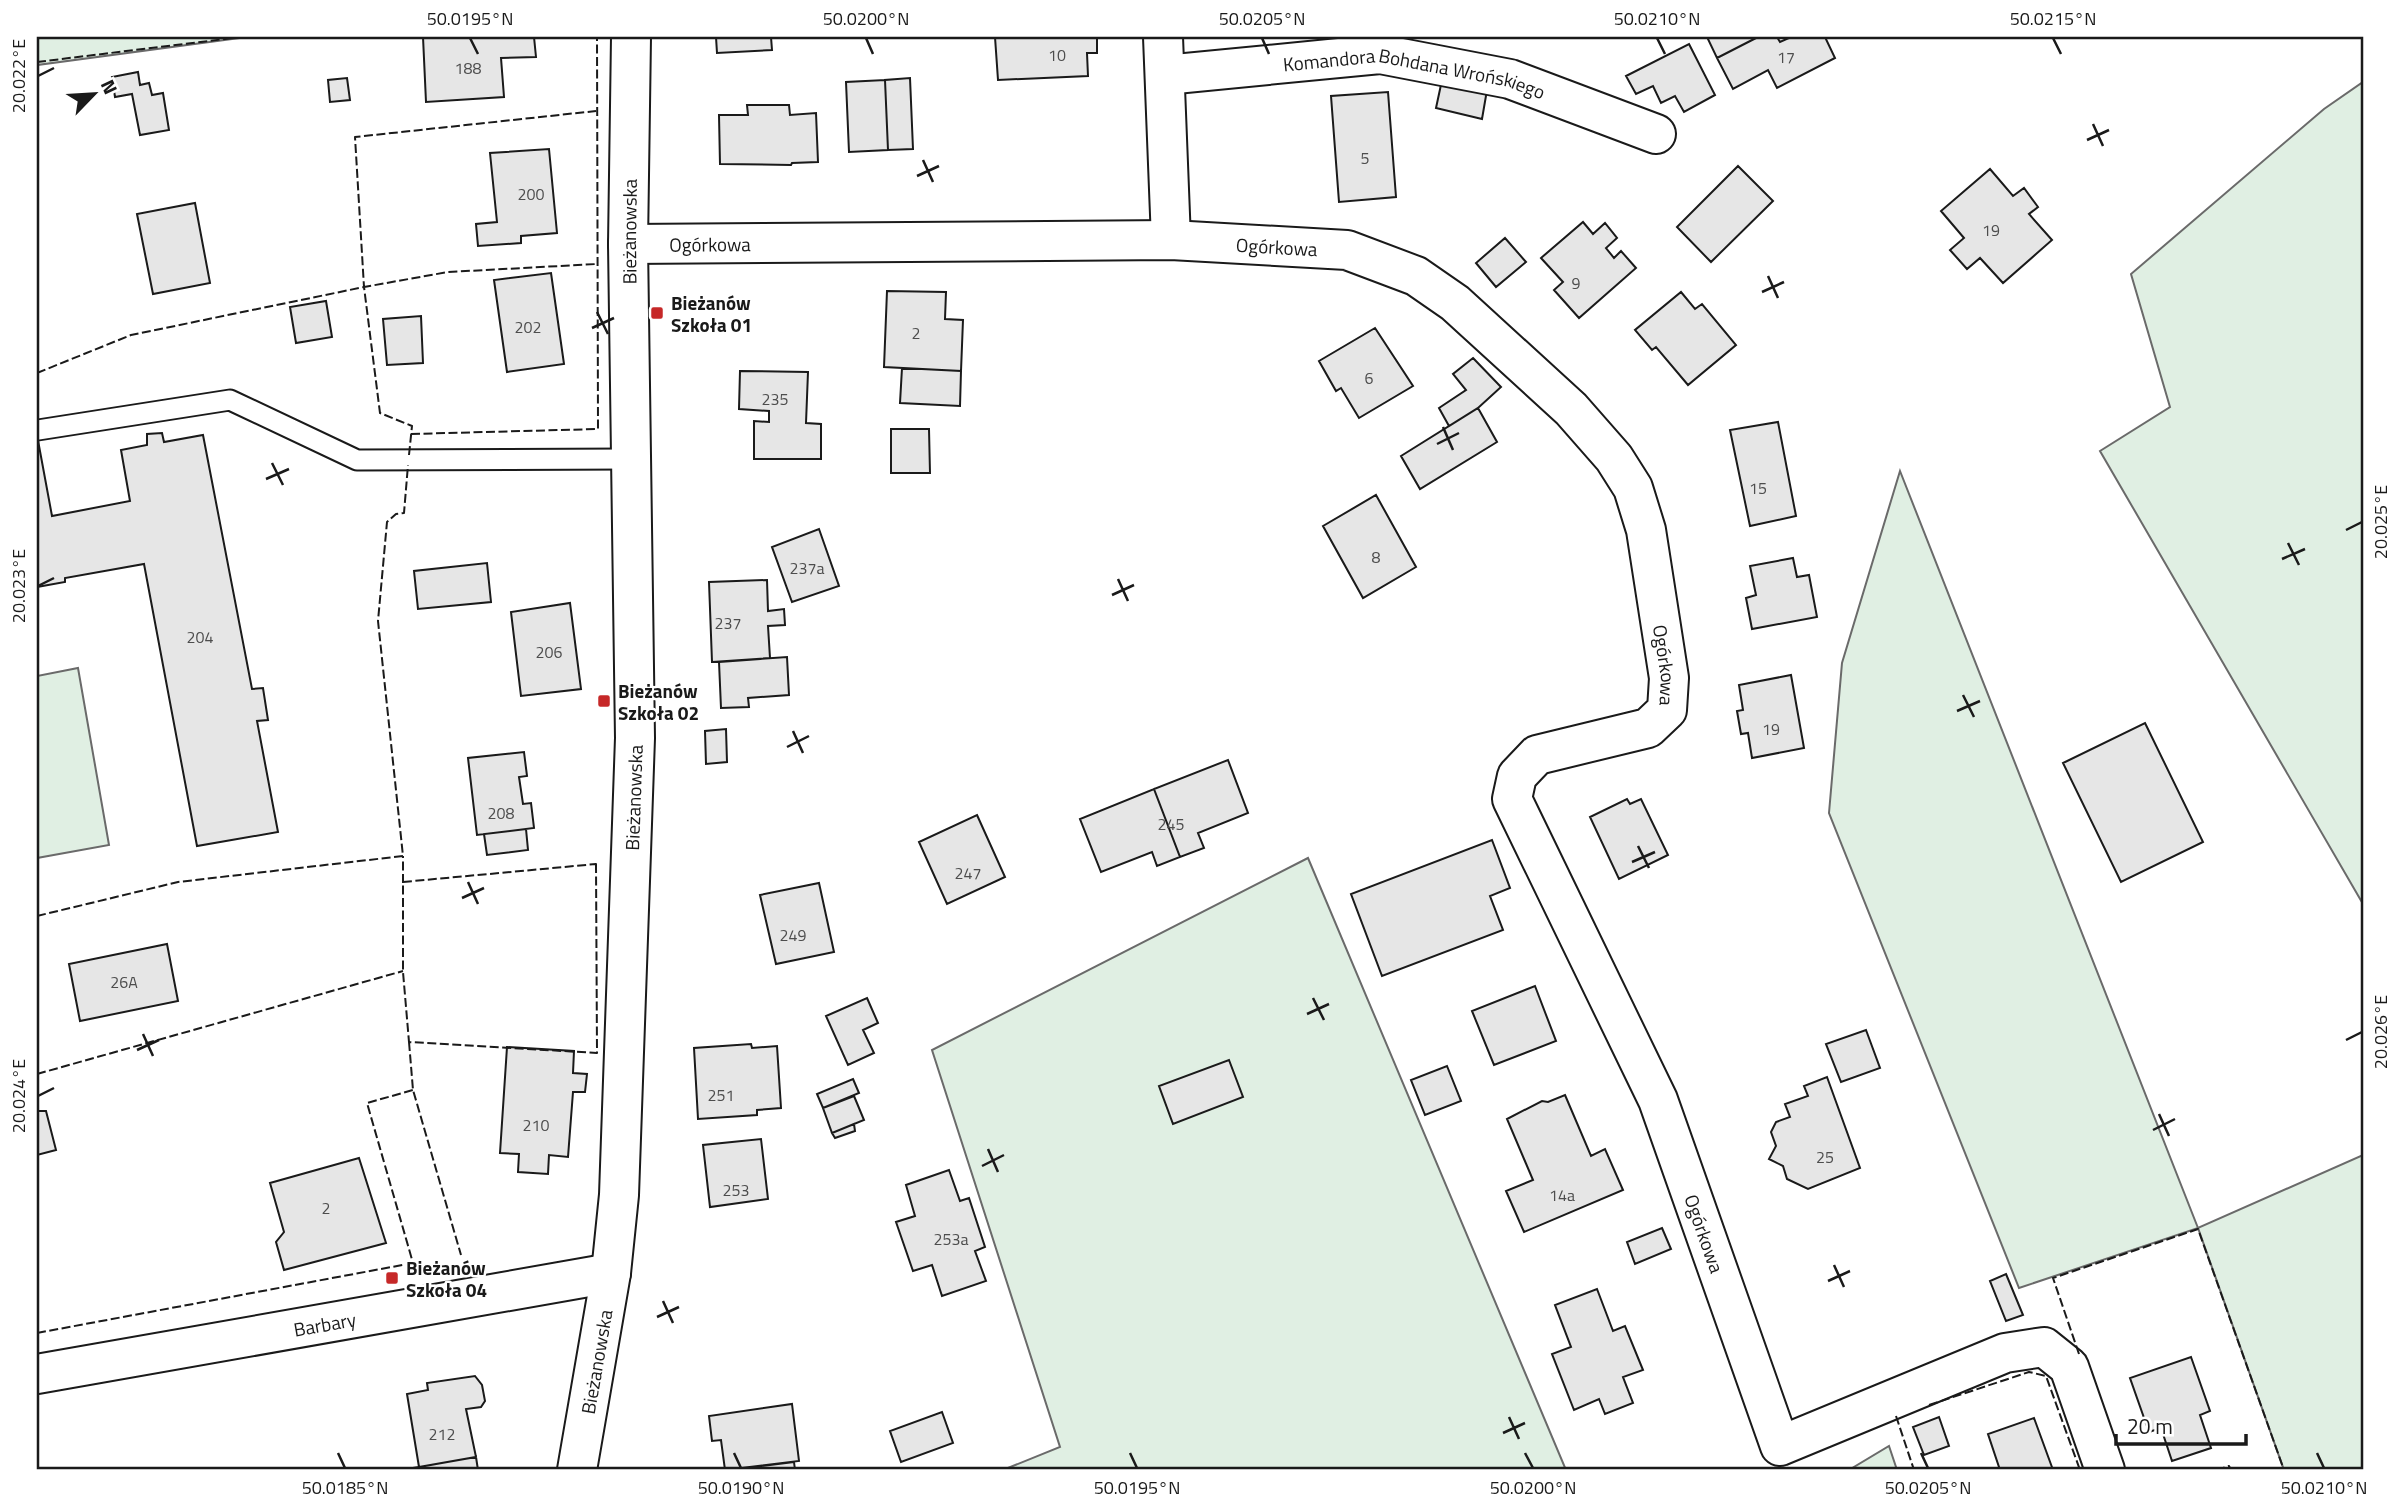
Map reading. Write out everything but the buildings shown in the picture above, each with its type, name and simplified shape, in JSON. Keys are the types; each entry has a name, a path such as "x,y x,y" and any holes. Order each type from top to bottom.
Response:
{"street":[{"name":"Bieżanowska","path":"577,1470 611,1273 619,1195 634,766 635,638 628,244 631,37"},
{"path":"1163,37 1171,240"},
{"name":"Komandora Bohdana Wrońskiego","path":"1165,75 1380,54 1510,79 1656,134"},
{"name":"Ogórkowa","path":"628,244 1171,240 1347,250 1416,276 1455,303 1571,409 1614,458 1633,488 1646,530 1669,678 1667,710 1648,728 1537,755 1517,776 1512,799 1658,1100 1780,1446 2005,1353 2044,1347 2069,1367 2105,1470"},
{"name":"Barbary","path":"37,1374 611,1273"}],"lane":[{"path":"38,430 230,400 357,460 630,458"}],"green space":[{"path":"37,37 247,37 37,65"},
{"path":"2363,82 2363,904 2100,451 2170,407 2131,274 2324,109"},
{"path":"1900,471 2198,1228 2019,1288 1829,813 1842,663"},
{"path":"78,668 109,845 37,858 37,676"},
{"path":"1308,858 1566,1470 1003,1470 1060,1447 932,1050"},
{"path":"2363,1155 2363,1470 2284,1470 2198,1228"},
{"path":"1889,1446 1897,1470 1849,1470"}],"fence":[{"path":"37,62 241,37"},
{"path":"411,434 598,429 597,37"},
{"path":"409,455 412,426 380,413 364,287 355,137 596,111"},
{"path":"37,373 131,335 364,287 448,272 597,264"},
{"path":"37,916 178,882 403,856 378,621 387,522 396,514 404,513 408,465"},
{"path":"403,856 403,883"},
{"path":"596,864 597,1053 409,1042 403,972 403,882 596,864"},
{"path":"37,1074 403,971"},
{"path":"409,1042 413,1090 461,1255"},
{"path":"37,1333 413,1263 367,1103 413,1090"},
{"path":"2079,1354 2053,1278 2198,1229 2284,1470"},
{"path":"1929,1405 2029,1372 2046,1376 2080,1470"},
{"path":"1896,1416 1914,1470"},
{"path":"2216,1470 2229,1466 2231,1470"}],"place":[{"name":"Bieżanów Szkoła 01","path":"657,313"},
{"name":"Bieżanów Szkoła 02","path":"604,701"},
{"name":"Bieżanów Szkoła 04","path":"392,1278"}]}
